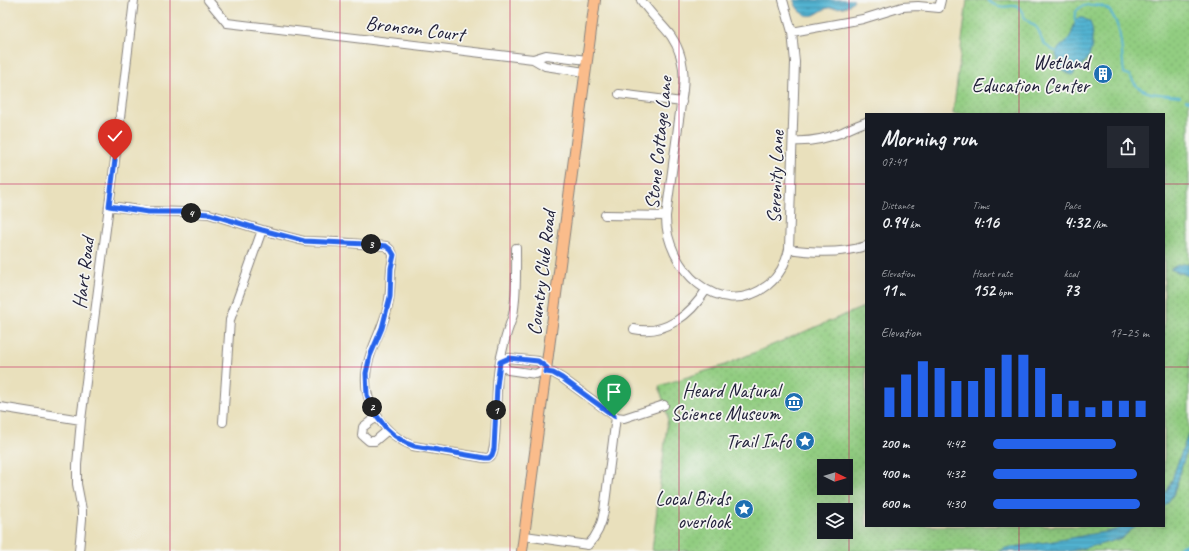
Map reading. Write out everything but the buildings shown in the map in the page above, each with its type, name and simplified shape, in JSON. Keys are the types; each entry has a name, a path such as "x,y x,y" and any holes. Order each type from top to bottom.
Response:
{"main road":[{"name":"Country Club Road","path":"522,551 595,0"}],"street":[{"name":"Hart Road","path":"79,551 82,514 77,484 77,465 81,420 134,0"},
{"name":"Bronson Court","path":"208,0 227,23 533,60 545,66 585,72"},
{"name":"Stone Cottage Lane","path":"641,0 651,14 671,36 678,51 684,73 682,102 666,216 666,227 676,257 682,267 689,276 706,290"},
{"name":"Serenity Lane","path":"706,290 720,295 735,297 746,295 761,289 770,283 780,271 785,262 789,249 796,67 792,32 783,0"},
{"path":"792,32 863,19 902,7 940,4"},
{"name":"Bronson Court","path":"533,60 546,56 587,60"},
{"path":"619,94 682,102"},
{"path":"793,141 810,141 829,137 865,122"},
{"path":"109,206 148,212 209,214 304,241 386,246 394,255 391,268 390,297 382,328 370,356 366,373 367,395 374,412 388,430 406,443 414,446 485,458 489,458 492,455 495,437 497,386 500,362 513,314 516,248"},
{"path":"604,215 666,216"},
{"path":"223,422 230,320 262,230"},
{"path":"789,249 826,253 851,250 865,246"},
{"path":"634,329 650,331 676,322 695,306 706,290"},
{"path":"500,362 509,358 538,361 546,370 562,378 616,417 624,418 664,405"},
{"path":"500,362 508,370 536,374 546,370"},
{"path":"0,407 81,420"},
{"path":"378,417 363,427 362,435 369,441 375,441 388,430"},
{"path":"525,536 588,545 597,533 604,511 616,417"}],"green space":[{"path":"967,0 1189,0 1189,547 1177,551 652,551 668,417 659,386 722,366 865,306 865,527 1165,527 1165,113 953,113"}],"water":[{"path":"794,0 854,0 845,7 824,9 810,16 801,12"},
{"path":"1083,18 1090,22 1092,28 1092,44 1087,59 1078,70 1075,70 1073,75 1057,66 1058,59 1056,56 1059,47 1067,41 1076,20"},
{"path":"1189,263 1189,276 1170,269 1178,265"},
{"path":"1189,432 1189,443 1174,493 1165,506 1165,493"},
{"path":"1123,527 1135,527 1122,538 1070,551 999,551 1006,548 1117,530"}],"waterway":[{"path":"987,0 1001,6 1016,5 1026,19 1037,28 1045,44 1052,50 1059,52"},
{"path":"1076,23 1076,12 1085,6 1098,5 1109,10 1114,17 1119,32 1124,73 1131,77 1135,84 1146,92 1180,96"},
{"path":"1181,551 1189,548"}],"place":[{"name":"Wetland Education Center","path":"1103,74"},
{"name":"Heard Natural Science Museum","path":"794,402"},
{"name":"Trail Info","path":"805,441"},
{"name":"Local Birds overlook","path":"744,509"}],"route":[{"path":"115,160 109,206 148,212 209,214 304,241 386,246 391,250 394,255 391,268 390,297 382,328 370,356 366,373 367,395 374,412 386,428 406,443 414,446 489,458 494,449 497,386 500,362 509,358 538,361 547,368 546,372 553,373 562,378 614,416"}]}
